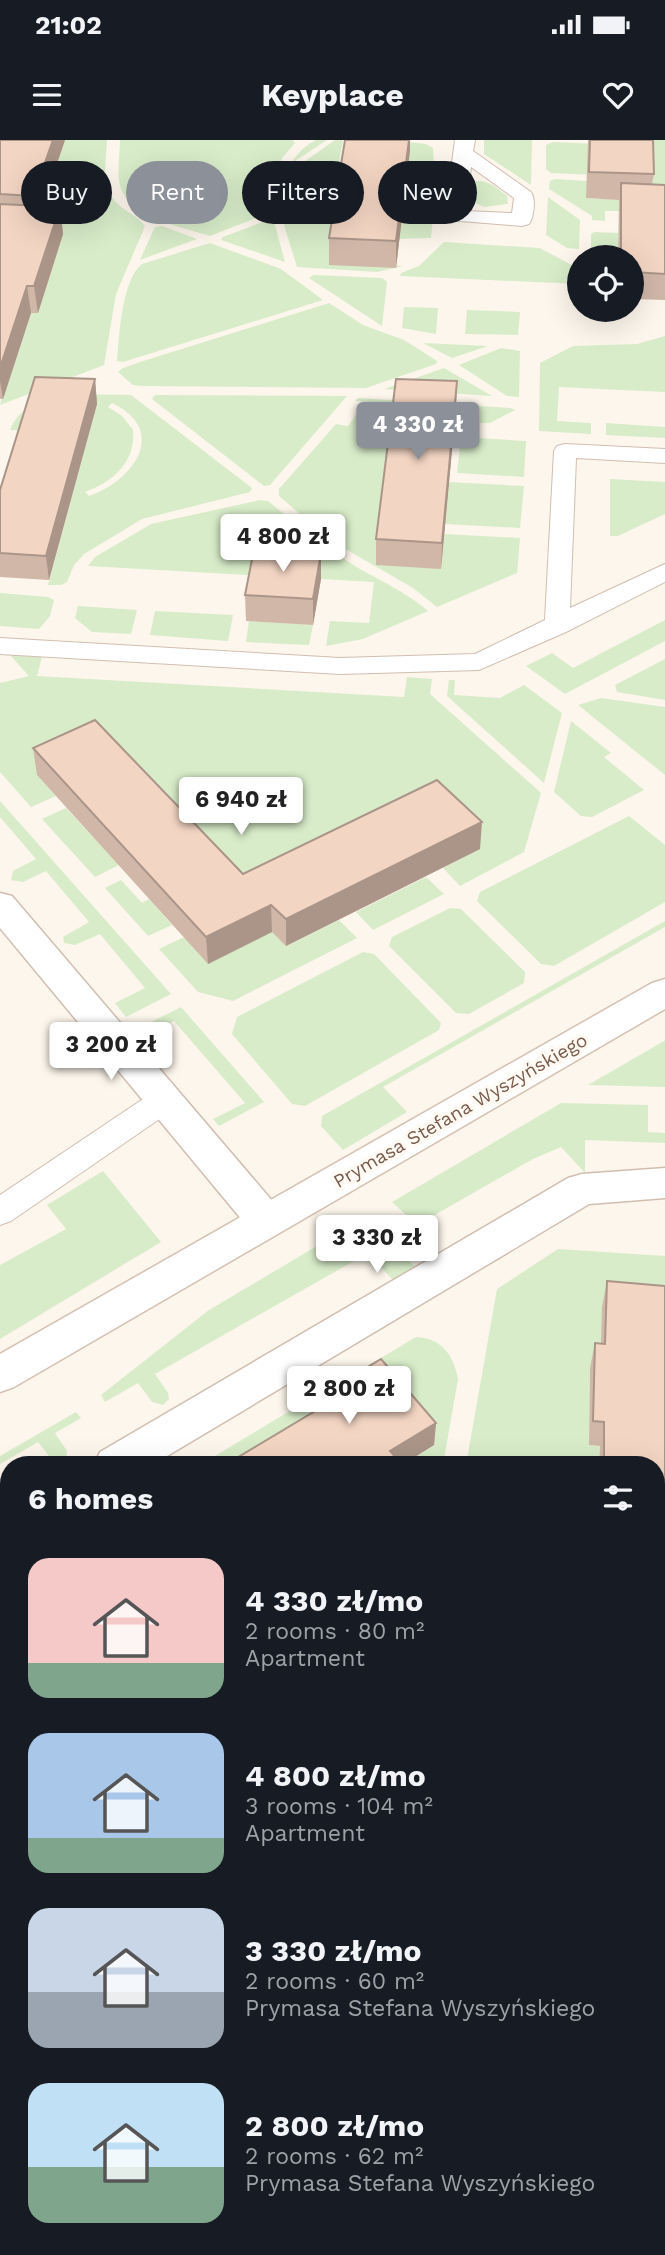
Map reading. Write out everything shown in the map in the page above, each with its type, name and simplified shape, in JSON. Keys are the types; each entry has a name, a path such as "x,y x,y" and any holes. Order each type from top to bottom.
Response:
{"street":[{"path":"0,905 266,1222"},
{"name":"Prymasa Stefana Wyszyńskiego","path":"0,1375 665,992"},
{"path":"131,1456 582,1189 665,1183"}],"lane":[{"path":"557,626 565,451 665,456"},
{"path":"0,646 340,666 479,662 665,572"},
{"path":"0,1212 163,1101"}],"green space":[{"path":"65,140 107,140 106,161 58,161"},
{"path":"120,140 293,140 295,143 281,161 242,161 242,223 210,236 170,224 228,224 228,161 126,161 126,197 121,189"},
{"path":"316,140 327,140 293,161"},
{"path":"335,140 343,140 339,161 305,161"},
{"path":"390,140 426,144 433,148 434,161 404,161"},
{"path":"484,140 532,140 531,185 484,154"},
{"path":"650,140 665,140 665,211 657,211 657,185 650,184"},
{"path":"553,142 598,144 597,175 551,173 546,169 546,145"},
{"path":"477,181 488,183 507,196 508,204 485,207 477,204"},
{"path":"550,181 587,181 586,198 625,200 625,211 605,211 605,221 592,220 592,216 549,189"},
{"path":"112,197 126,210 126,224 145,226 116,294 104,365 0,405 45,224 112,224"},
{"path":"548,197 580,220 579,245 567,245 567,248 546,235"},
{"path":"257,224 275,224 285,262 221,240"},
{"path":"284,224 356,224 363,264 403,266 377,272 297,267"},
{"path":"397,224 432,224 431,238 395,239"},
{"path":"162,226 197,239 140,260 155,227"},
{"path":"618,233 618,245 591,245 591,234"},
{"path":"444,242 540,248 567,263 567,283 400,276 401,273 419,266"},
{"path":"210,243 281,269 323,300 123,362 117,361 123,309 135,271 142,264"},
{"path":"314,275 382,278 387,282 382,326 309,278"},
{"path":"329,303 363,325 404,340 437,361 436,364 366,388 142,386 133,385 118,372 140,362"},
{"path":"404,307 438,308 436,334 402,328"},
{"path":"467,310 520,312 518,335 465,334"},
{"path":"665,336 665,392 559,387 557,421 591,423 591,434 539,431 540,363 573,346 637,344"},
{"path":"423,343 488,346 452,358"},
{"path":"501,348 520,351 519,397 507,396 459,365"},
{"path":"444,368 492,396 384,389"},
{"path":"71,394 131,395 252,488 250,492 142,519 84,554 74,565 67,582 48,585 97,404 29,431 10,430 20,414 35,404","holes":["112,403 129,414 139,427 142,441 139,454 119,479 89,496 85,492 105,483 121,469 131,452 133,430 122,416 108,407"]},
{"path":"155,395 347,396 270,485 264,486 152,399"},
{"path":"358,398 515,410 490,423 480,423 480,409 355,401"},
{"path":"362,407 395,408 440,569 444,534 520,538 517,573 437,607 413,588 330,540 279,496 279,489 336,424 348,426"},
{"path":"606,423 665,427 665,438 606,435"},
{"path":"461,437 526,441 524,477 457,473"},
{"path":"610,479 665,482 665,514 618,536 610,536"},
{"path":"449,482 524,486 520,528 445,524"},
{"path":"260,500 268,501 355,566 428,611 363,639 326,646 330,621 369,623 374,582 88,566 95,557 151,524"},
{"path":"0,593 48,597 54,600 50,616 39,629 0,626"},
{"path":"78,606 137,610 131,634 92,632 75,618"},
{"path":"155,611 233,615 228,641 150,635"},
{"path":"665,620 665,641 565,694 526,666 552,653 573,668"},
{"path":"249,621 313,625 309,645 246,642"},
{"path":"10,655 42,657 37,676 404,697 407,677 432,679 430,694 541,793 524,852 460,886 443,868 479,849 244,901 37,775 56,796 31,807 0,772 0,683 29,676"},
{"path":"665,659 665,700 617,692 615,685"},
{"path":"449,680 455,680 454,695 500,698 524,685 562,713 544,783 447,696"},
{"path":"601,698 665,707 665,775 578,705"},
{"path":"571,721 611,753 604,757 644,790 592,817 581,816 554,792"},
{"path":"0,801 171,994 126,1017 115,1003 145,988 100,934 75,945 64,943 63,937 89,922 46,871 23,882 11,880 13,871 36,859 0,817"},
{"path":"66,808 119,865 95,877 42,819"},
{"path":"629,816 665,845 665,902 554,966 541,964 477,901 480,892"},
{"path":"426,877 444,894 373,930 356,912"},
{"path":"121,880 142,903 149,899 172,925 148,936 105,888"},
{"path":"450,908 461,909 525,972 524,983 469,1014 456,1013 389,946 392,937"},
{"path":"339,920 357,938 233,1001 198,992 159,949 184,937 272,932 287,946"},
{"path":"665,921 665,927 383,1087 407,1112 343,1150 321,1126 322,1116"},
{"path":"363,952 374,954 441,1023 439,1030 305,1106 292,1104 232,1034 237,1017"},
{"path":"181,1007 264,1102 219,1126 213,1119 245,1103 174,1021 143,1037 137,1029"},
{"path":"664,1041 665,1087 588,1085"},
{"path":"561,1103 648,1105 648,1132 665,1133 665,1143 585,1140 585,1173 561,1147 533,1159 417,1225 392,1202"},
{"path":"103,1171 161,1242 0,1339 0,1265 66,1229 47,1205"},
{"path":"366,1217 415,1267 393,1280 368,1253 155,1374 168,1393 169,1399 163,1405 152,1402 138,1383 105,1402 101,1395 209,1310"},
{"path":"558,1249 665,1256 665,1312 601,1368 590,1368 589,1445 600,1446 599,1456 468,1456 497,1289"},
{"path":"416,1337 433,1341 450,1356 458,1379 445,1456 417,1456 433,1446 333,1410 320,1394"},
{"path":"303,1403 322,1429 278,1456 215,1456"},
{"path":"76,1412 81,1418 55,1433 67,1451 67,1456 49,1456 38,1442 14,1456 0,1456"}],"building":[{"path":"0,140 53,140 46,161 21,161 21,195 0,194"},
{"path":"345,140 409,140 406,161 378,161 378,224 398,224 396,241 329,238 331,224 364,224 364,161 342,161"},
{"path":"590,140 653,140 654,174 589,172"},
{"path":"621,183 665,185 665,274 644,273 644,245 621,245"},
{"path":"0,204 21,205 21,224 54,224 34,286 27,286 0,368"},
{"path":"35,377 95,379 46,556 0,553 0,490"},
{"path":"396,379 457,381 442,543 376,539"},
{"path":"254,549 321,553 313,599 245,595"},
{"path":"95,720 243,874 437,780 482,822 286,919 271,905 206,937 33,748"},
{"path":"607,1281 665,1286 665,1456 604,1456 604,1422 593,1421 595,1343 605,1344"},
{"path":"381,1359 436,1423 390,1451 394,1456 240,1456 340,1396 333,1388"}]}
